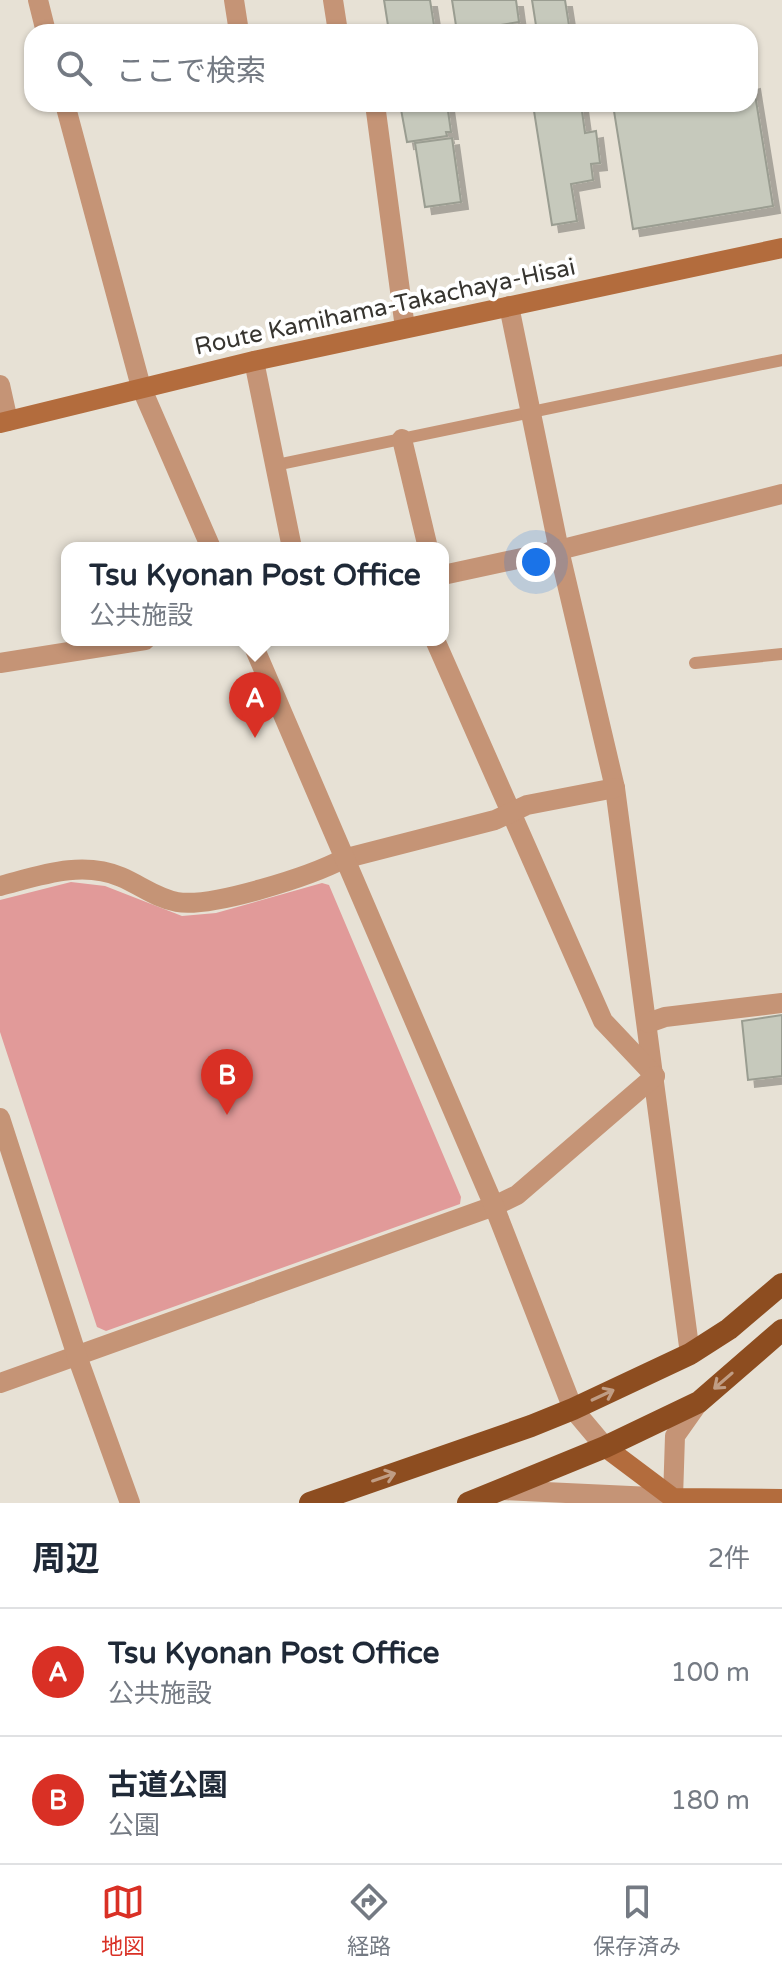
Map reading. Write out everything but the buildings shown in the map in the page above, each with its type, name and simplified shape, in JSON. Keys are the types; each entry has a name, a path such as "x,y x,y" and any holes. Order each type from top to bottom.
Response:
{"highway":[{"path":"310,1503 573,1409 690,1354 729,1329 782,1284"},
{"path":"468,1503 605,1447 699,1402 782,1330"}],"main road":[{"name":"Route Kamihama-Takachaya-Hisai","path":"4,422 254,361 782,248"},
{"path":"605,1447 675,1501 782,1499"}],"street":[{"path":"38,0 44,24"},
{"path":"234,0 238,24"},
{"path":"333,0 337,24"},
{"path":"67,112 141,387 208,542"},
{"path":"376,112 405,328"},
{"path":"509,306 559,550 615,788 690,1354"},
{"path":"254,361 291,542"},
{"path":"0,385 4,422"},
{"path":"402,439 427,542"},
{"path":"449,574 559,550 782,494"},
{"path":"0,663 107,646"},
{"path":"254,646 494,1206 573,1409 605,1447"},
{"path":"438,646 603,1021 655,1076"},
{"path":"0,886 68,870 90,869 119,876 151,894 178,902 209,902 321,871 343,859 512,813 527,805 615,788"},
{"path":"648,1023 665,1017 782,1003"},
{"path":"0,1383 494,1206 517,1195 655,1076"},
{"path":"2,1131 130,1503"},
{"path":"502,1490 675,1501 675,1436 699,1402"}],"lane":[{"path":"276,465 782,360"},
{"path":"695,663 782,654"}],"shaded area":[{"path":"71,882 105,886 182,916 216,913 322,883 329,885 461,1197 460,1204 106,1331 97,1327 0,1032 0,900"}],"place":[{"name":"Tsu Kyonan Post Office","path":"255,738"},
{"name":"古道公園","path":"227,1115"}]}
